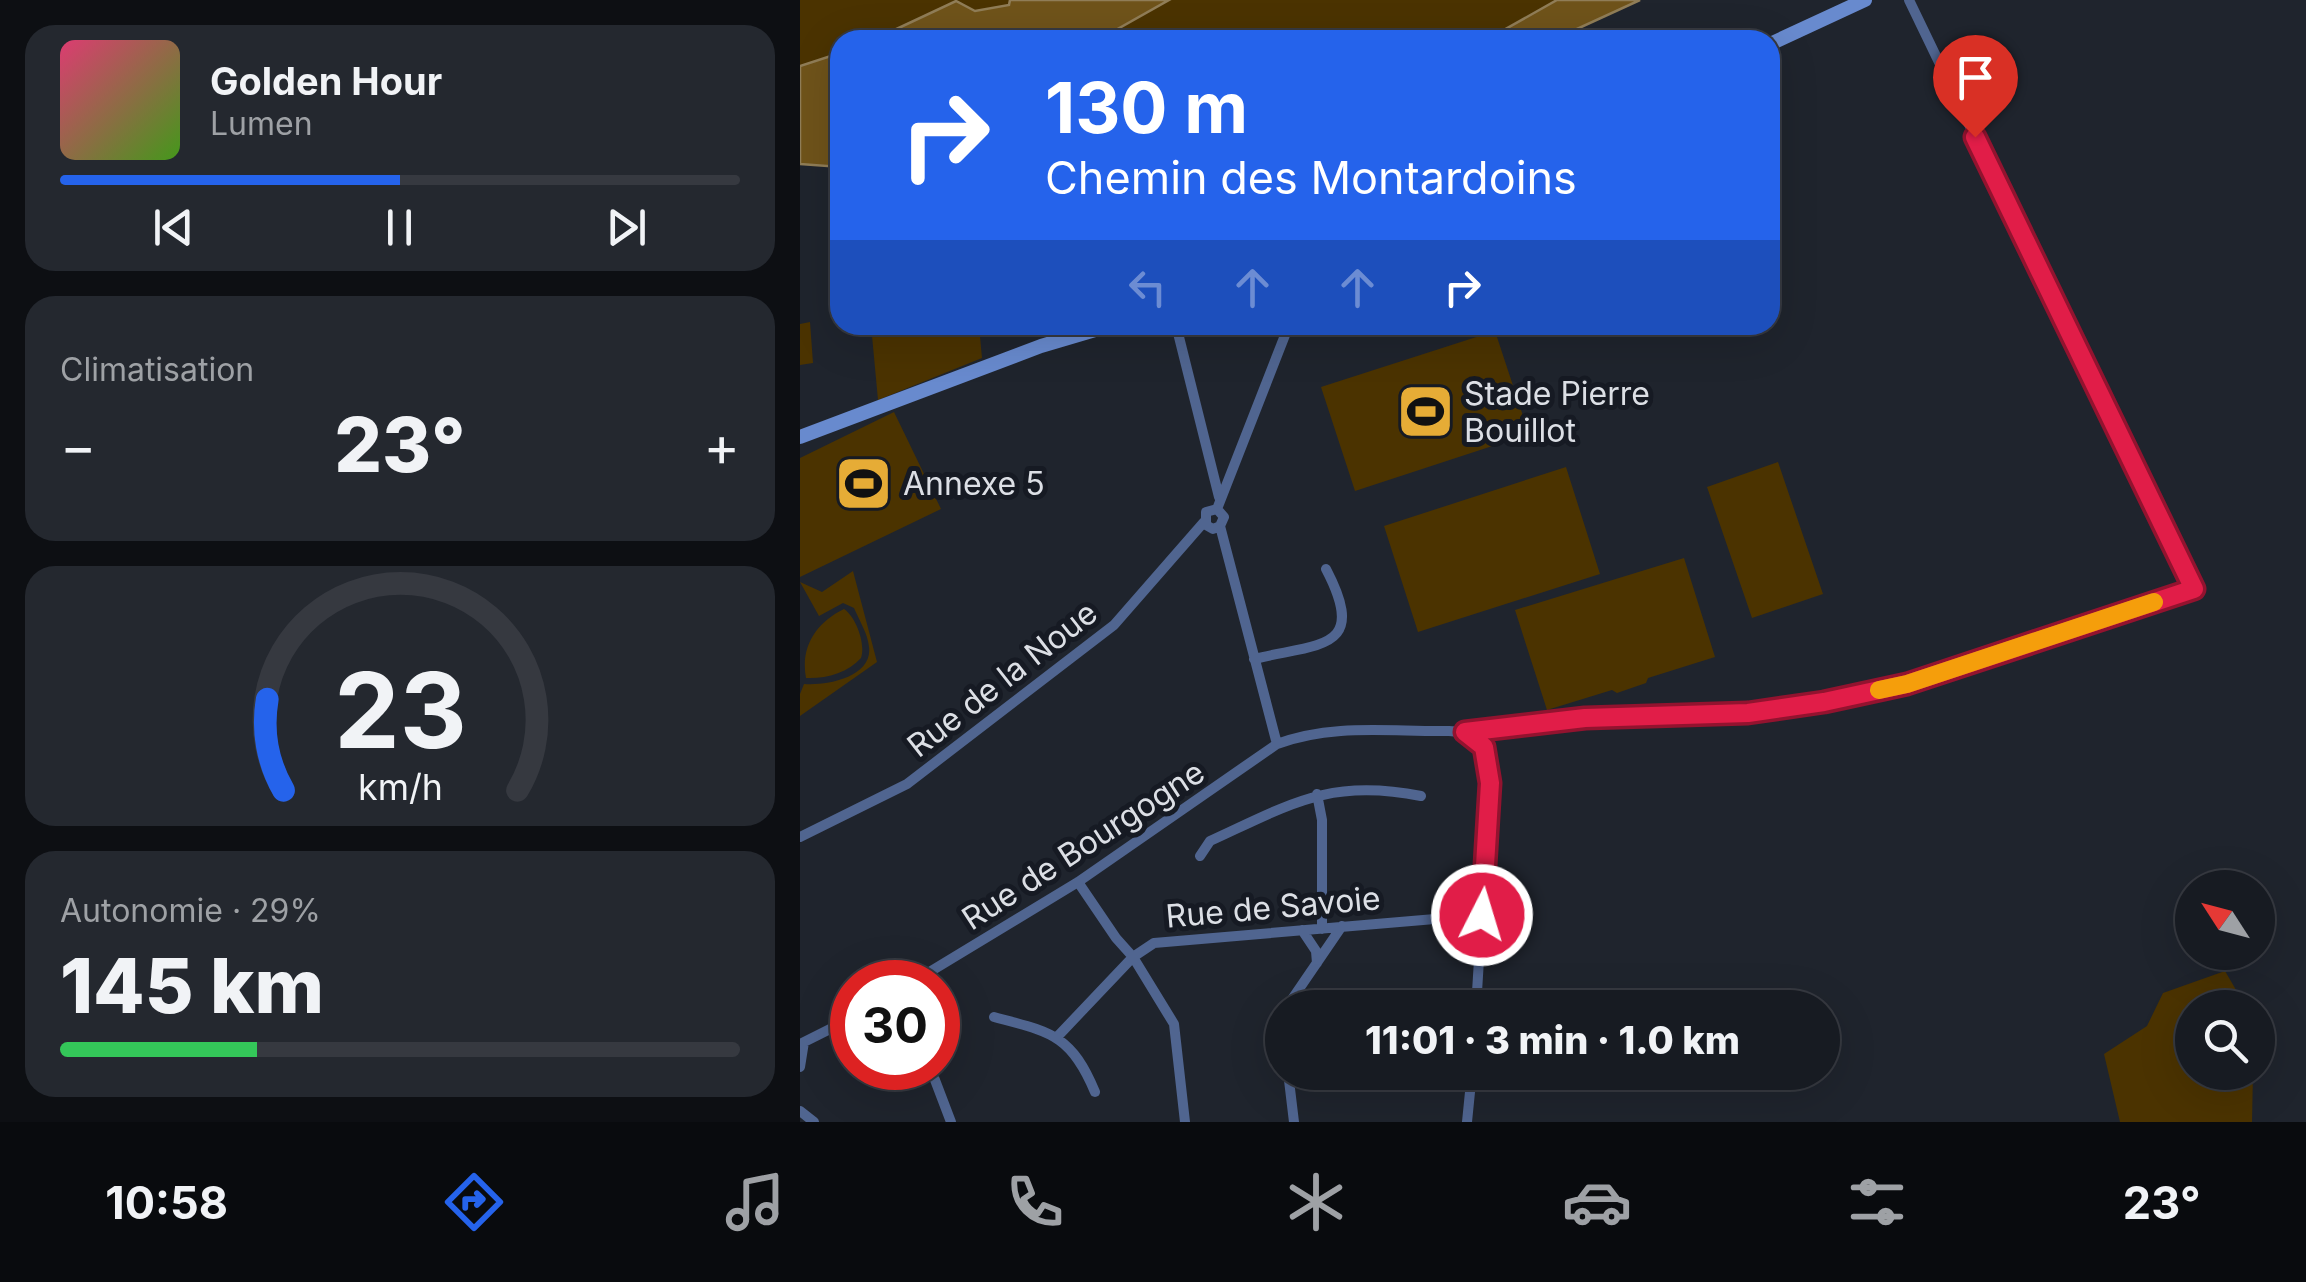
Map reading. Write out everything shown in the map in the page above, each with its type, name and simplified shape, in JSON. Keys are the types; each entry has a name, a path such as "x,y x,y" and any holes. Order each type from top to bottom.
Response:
{"street":[{"path":"1780,39 1865,0"},
{"name":"Rue de Bourgogne","path":"949,960 1078,882 1278,744 1302,734 1332,730 1465,732 1585,718 1748,713 1824,702 1907,684 2194,589 1909,0"},
{"path":"800,437 1078,335"},
{"path":"1178,335 1224,517 1220,526 1278,744"},
{"path":"1218,503 1284,335"},
{"name":"Rue de la Noue","path":"800,837 908,784 1114,625 1204,522 1206,512 1218,503"},
{"path":"1204,522 1213,528 1220,526"},
{"path":"1254,659 1326,642 1338,633 1344,609 1326,569"},
{"path":"1465,732 1484,747 1490,783 1477,990"},
{"path":"1200,856 1210,841 1317,794 1390,790 1421,796"},
{"path":"1317,794 1322,820 1322,929"},
{"path":"1078,882 1133,956 1174,1024 1185,1122"},
{"name":"Rue de Savoie","path":"1133,956 1154,943 1482,915"},
{"path":"1295,990 1342,926"},
{"path":"1302,930 1316,950 1317,964"},
{"path":"1058,1036 1133,956"},
{"path":"994,1017 1058,1036 1085,1068 1095,1092"},
{"path":"800,1067 802,1043 830,1029"},
{"path":"939,1090 951,1122"},
{"path":"1290,1090 1294,1122"},
{"path":"1467,1122 1470,1090"},
{"path":"800,1111 814,1122"}],"shaded area":[{"path":"800,0 1010,0 1009,5 975,11 956,1 894,30 830,30 830,56 800,66"},
{"path":"1010,0 1169,0 1116,30 894,30 956,1 975,11 1009,5"},
{"path":"1169,0 1557,0 1504,30 1116,30"},
{"path":"1557,0 1640,0 1575,30 1504,30"},
{"path":"830,56 830,166 800,164 800,66"},
{"path":"810,322 813,363 800,365 800,324"},
{"path":"872,335 980,335 982,358 878,400"},
{"name":"Stade Pierre Bouillot","path":"1483,335 1496,335 1529,434 1355,491 1321,387"},
{"name":"Annexe 5","path":"894,412 941,509 800,577 800,458"},
{"path":"1778,462 1823,594 1752,618 1707,487"},
{"path":"1566,467 1600,574 1418,632 1384,526"},
{"path":"1684,558 1715,657 1648,678 1646,683 1617,693 1612,690 1547,710 1515,610"},
{"path":"853,571 877,662 800,716 804,684 846,678 864,666 869,647 854,608 843,603 819,616 800,582 822,592"},
{"path":"844,609 859,631 861,658 836,674 806,678 806,656 813,636"},
{"path":"2225,971 2236,990 2175,990 2175,1090 2253,1090 2252,1122 2120,1122 2104,1054 2147,1026 2163,993"}],"slow traffic":[{"path":"1879,690 2154,602"}],"place":[{"name":"Stade Pierre Bouillot","path":"1425,411"},
{"name":"Annexe 5","path":"864,483"}],"route":[{"path":"1482,915 1490,783 1484,747 1465,732 1585,718 1748,713 1824,702 1907,684 2194,589 1975,137"}]}
